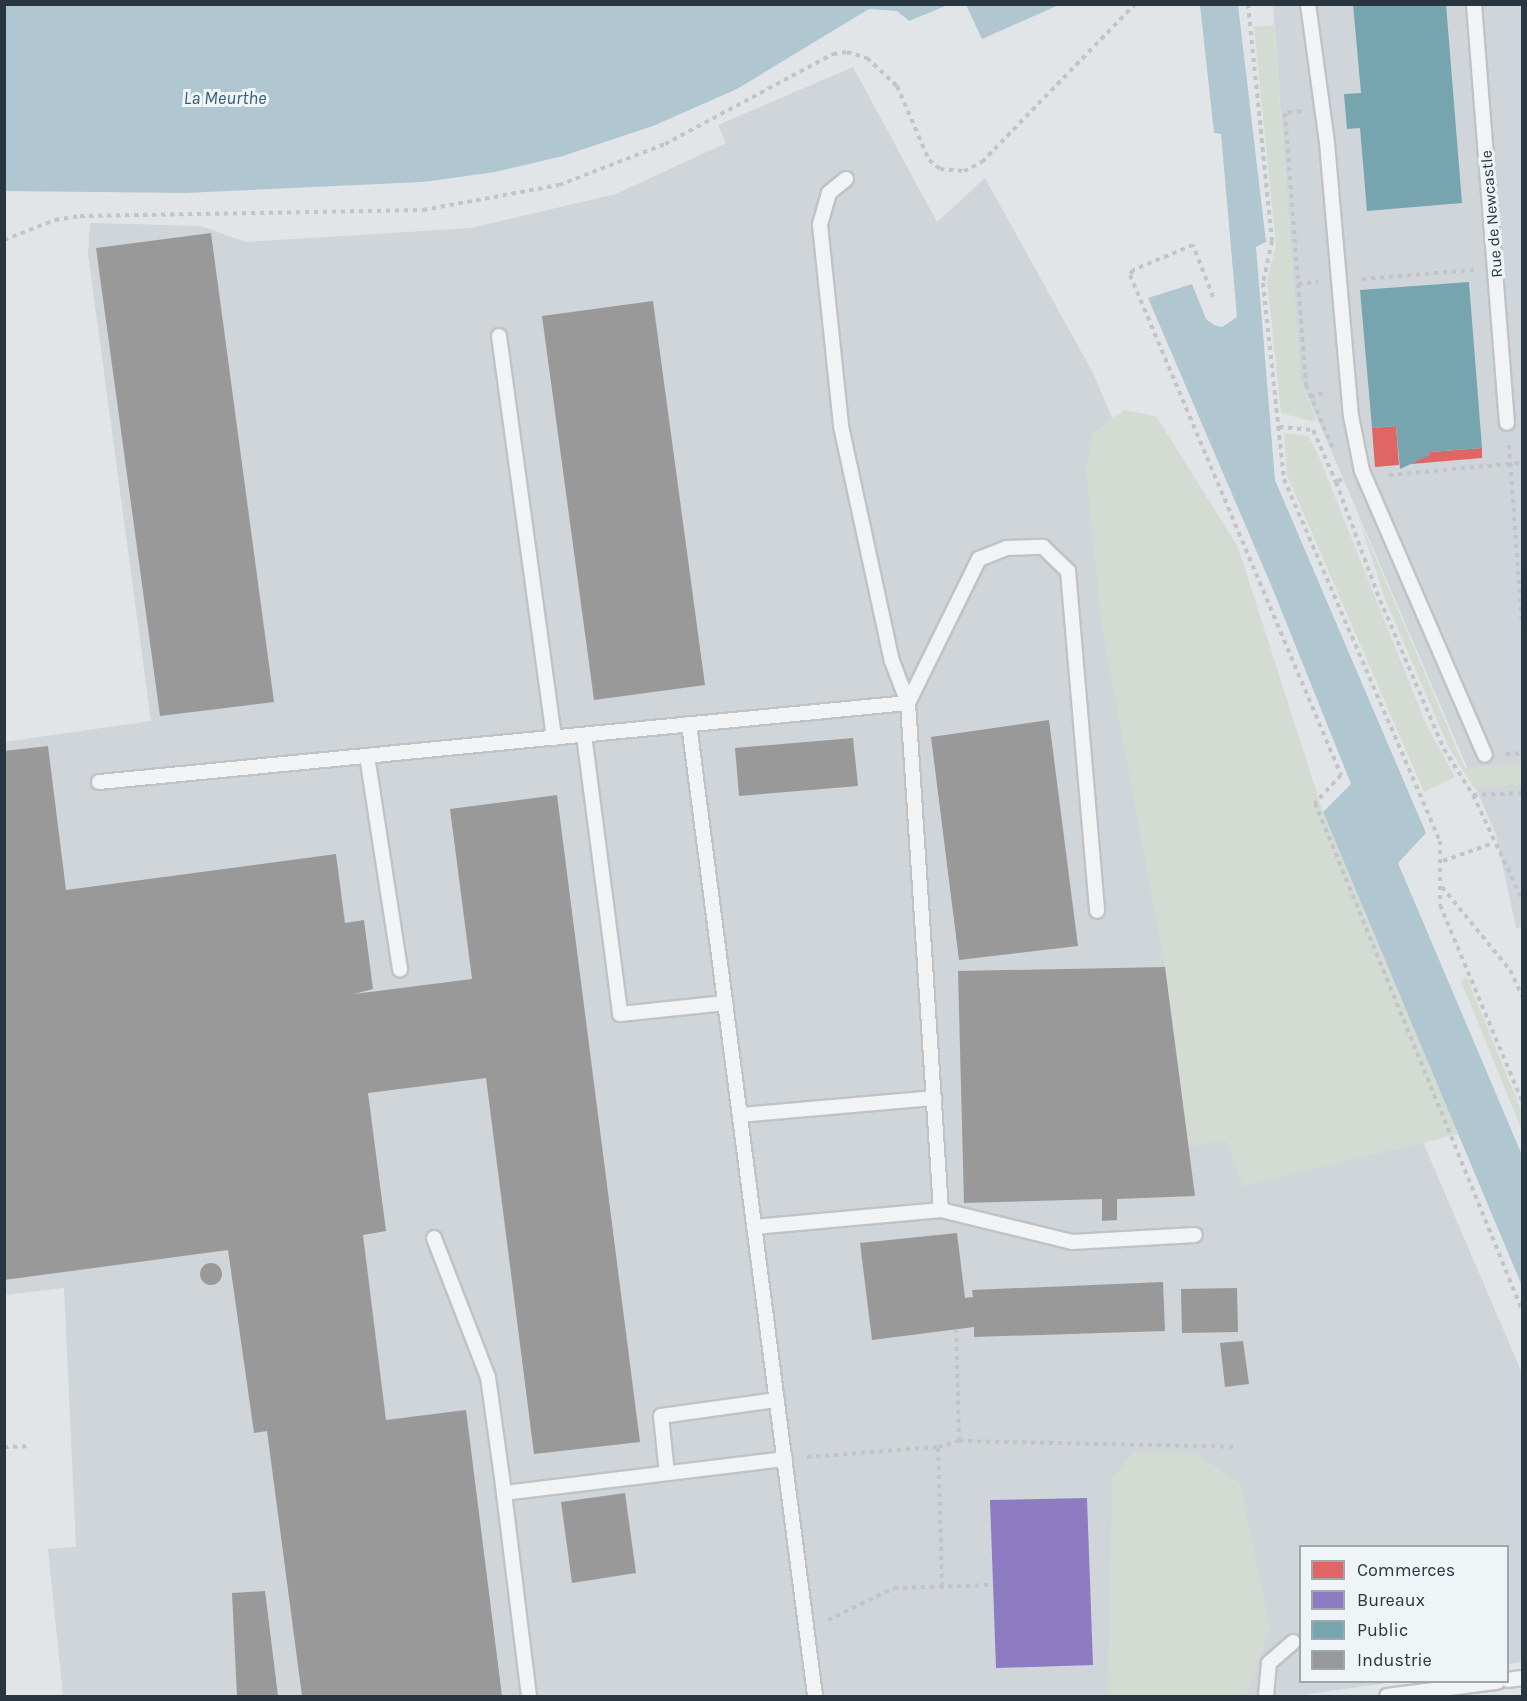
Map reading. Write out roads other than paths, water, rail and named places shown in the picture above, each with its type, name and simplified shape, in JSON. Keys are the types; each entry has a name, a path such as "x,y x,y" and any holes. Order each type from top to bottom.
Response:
{"lane":[{"path":"1308,4 1327,143 1352,416 1364,478 1485,755"},
{"name":"Rue de Newcastle","path":"1474,4 1507,423"},
{"path":"846,178 829,193 820,225 841,426 892,661 908,703 941,1210"},
{"path":"499,336 554,738"},
{"path":"908,703 979,559 1006,548 1043,547 1068,571 1097,910"},
{"path":"99,782 908,703"},
{"path":"690,724 815,1696"},
{"path":"584,735 620,1014 725,1003"},
{"path":"367,756 400,969"},
{"path":"740,1115 934,1098"},
{"path":"754,1227 941,1210 1072,1242 1195,1235"},
{"path":"434,1238 488,1377 529,1696"},
{"path":"668,1473 661,1416 777,1401"},
{"path":"504,1492 785,1459"},
{"path":"1266,1696 1264,1683 1269,1663 1293,1642"},
{"path":"1387,1696 1489,1683"}],"water":[{"name":"La Meurthe","path":"4,5 948,5 909,21 897,11 869,9 737,89 653,126 563,156 495,172 423,182 186,193 5,191"},
{"path":"966,5 1059,5 982,39"},
{"path":"1200,5 1238,5 1266,242 1256,247 1275,480 1426,833 1398,863 1522,1155 1522,1286 1323,812 1351,784 1274,592 1148,298 1192,284 1206,319 1214,325 1222,327 1237,317 1221,134 1214,133"}]}
